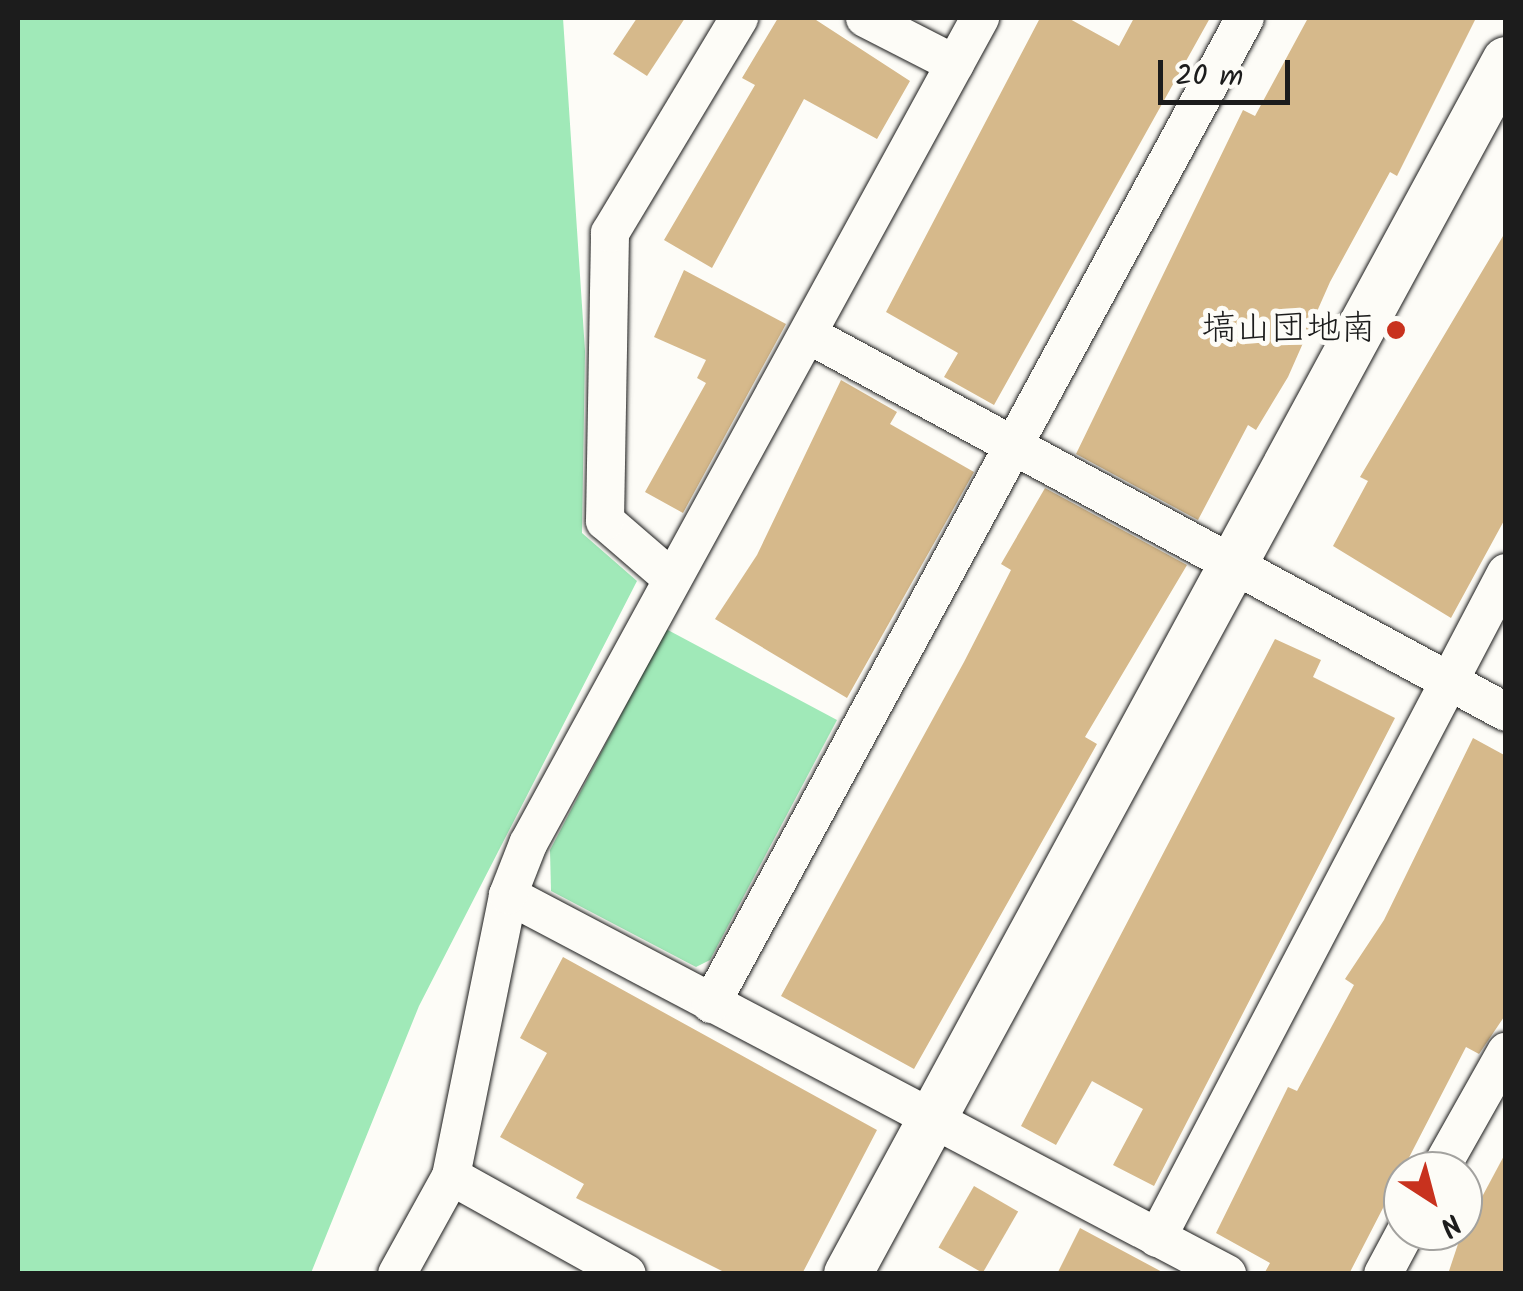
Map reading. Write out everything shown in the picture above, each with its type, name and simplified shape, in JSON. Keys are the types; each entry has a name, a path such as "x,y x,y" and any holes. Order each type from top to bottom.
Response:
{"street":[{"path":"671,578 605,521 610,233 739,18"},
{"path":"865,18 954,64"},
{"path":"397,1274 451,1176 508,895 671,578 809,335 980,18"},
{"path":"710,1004 1245,18"},
{"path":"848,1274 1506,61"},
{"path":"809,335 1506,712"},
{"path":"1157,1238 1506,573"},
{"path":"508,895 1227,1274"},
{"path":"1451,1151 1506,1052"},
{"path":"451,1176 628,1274"},
{"path":"1382,1274 1395,1251"}],"green space":[{"path":"18,18 563,18 585,351 582,533 637,581 419,1006 311,1273 18,1273"},
{"path":"666,629 837,720 710,960 696,967 551,891 550,850"}],"building":[{"path":"637,18 685,18 647,76 613,54"},
{"path":"778,18 813,18 910,81 877,139 804,99 712,268 664,240 755,85 742,78"},
{"path":"1040,18 1068,18 1119,46 1134,18 1210,18 994,405 944,377 958,353 886,312"},
{"path":"1308,18 1476,18 1397,176 1390,172 1330,282 1288,377 1256,430 1248,425 1198,520 1076,454 1243,110 1255,116"},
{"path":"1506,231 1506,517 1451,618 1333,546 1368,481 1360,477"},
{"path":"684,270 786,324 683,513 645,492 706,383 697,378 706,360 654,337"},
{"path":"841,380 897,412 890,424 974,472 847,698 715,619 757,555"},
{"path":"1045,488 1187,565 1085,737 1097,744 914,1069 781,996 964,662 1011,570 1001,564"},
{"path":"1275,639 1321,660 1313,677 1395,718 1154,1186 1113,1165 1143,1109 1092,1081 1056,1145 1021,1126"},
{"path":"1473,738 1506,756 1506,1014 1479,1054 1466,1047 1412,1151 1383,1151 1383,1208 1349,1274 1264,1274 1270,1263 1216,1233 1288,1087 1297,1091 1354,985 1345,979 1384,920"},
{"path":"563,957 877,1130 802,1274 728,1274 576,1198 584,1184 500,1137 547,1053 520,1038"},
{"path":"1506,1152 1506,1274 1448,1274 1456,1251 1483,1251 1483,1195"},
{"path":"974,1186 1018,1212 983,1273 938,1247"},
{"path":"1080,1228 1166,1274 1057,1274"}],"place":[{"name":"塙山団地南","path":"1396,330"}]}
